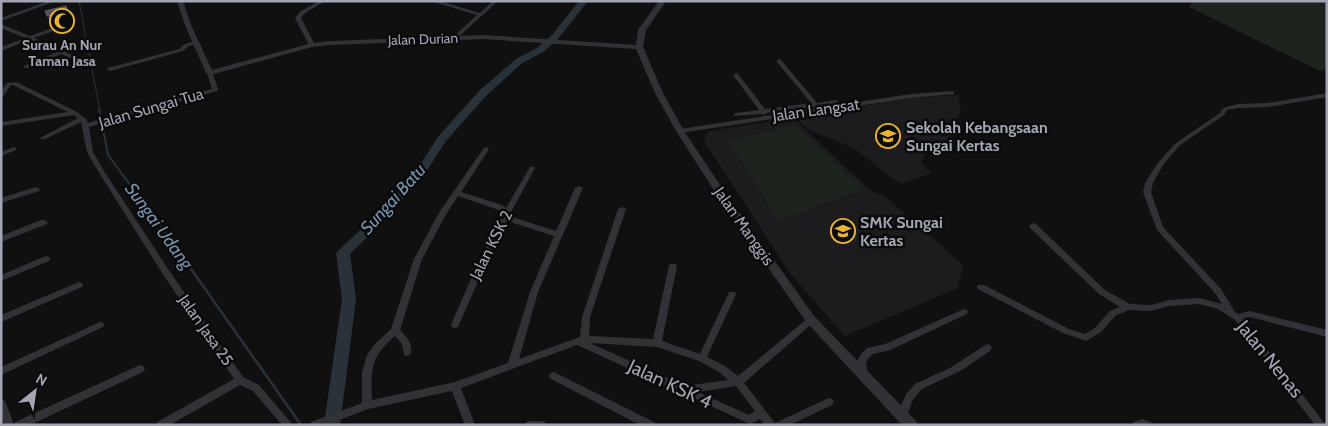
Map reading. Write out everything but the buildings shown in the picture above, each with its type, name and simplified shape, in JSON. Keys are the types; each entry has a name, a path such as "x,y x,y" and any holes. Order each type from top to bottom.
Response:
{"street":[{"path":"1,20 54,1"},
{"path":"180,1 210,73"},
{"path":"312,45 298,18 303,12 322,1"},
{"path":"433,1 481,15"},
{"path":"455,38 496,1"},
{"path":"639,46 642,30 663,1"},
{"path":"1,50 65,25"},
{"path":"2,27 77,59"},
{"name":"Jalan Durian","path":"210,73 312,45 483,37 639,46"},
{"path":"110,69 181,50 187,45 196,43"},
{"name":"Jalan Manggis","path":"639,46 659,93 680,131 720,193 811,320 911,425"},
{"path":"26,67 62,52"},
{"path":"779,61 816,107 836,102"},
{"name":"Jalan Sungai Tua","path":"88,123 112,119 215,90 210,73"},
{"path":"736,75 764,114"},
{"path":"1,96 9,84 14,83 75,113 88,123"},
{"name":"Jalan Langsat","path":"680,131 764,114 911,96 952,93"},
{"path":"1327,95 1268,105 1238,106 1225,109 1222,114 1178,144 1160,164 1149,183 1147,192 1160,228 1218,291 1235,316 1250,314 1327,334"},
{"path":"1,124 75,113"},
{"path":"736,115 764,114"},
{"path":"42,138 88,123"},
{"name":"Jalan Jasa 25","path":"88,123 90,152 167,274 240,380 256,388 288,425"},
{"path":"1,154 14,149"},
{"path":"363,407 370,357 376,346 395,330 418,259 457,193 486,149"},
{"name":"Jalan KSK 2","path":"455,326 470,286 532,168"},
{"path":"513,363 534,292 579,188"},
{"path":"1,201 36,189"},
{"path":"457,193 499,207 506,215 558,235"},
{"path":"581,340 586,317 622,209"},
{"path":"1,239 44,222"},
{"path":"1033,226 1102,292 1128,308"},
{"path":"1,278 46,259"},
{"path":"657,343 672,266"},
{"path":"1,319 79,285"},
{"path":"980,287 1066,331 1086,338 1098,330 1113,313 1128,308"},
{"path":"702,358 732,294"},
{"name":"Jalan Nenas","path":"1128,308 1152,308 1169,303 1199,301 1221,308 1235,316 1321,425"},
{"path":"863,374 861,364 864,357 870,352 888,347 964,312"},
{"path":"683,390 738,382 811,320"},
{"path":"1,371 100,325"},
{"path":"395,330 406,343 407,352"},
{"path":"314,425 363,407 455,386 513,363 581,340 657,343 702,358 722,369 738,382 771,425"},
{"name":"Jalan KSK 4","path":"581,340 750,423 762,412"},
{"path":"902,415 910,393 914,389 928,380 949,372 987,348"},
{"path":"19,425 140,370"},
{"path":"554,376 650,425"},
{"path":"160,425 240,380"},
{"path":"455,386 470,425"},
{"path":"779,425 829,402"},
{"path":"1,403 9,425"},
{"path":"1137,425 1142,423 1146,425"},
{"path":"530,425 541,425"}],"shaded area":[{"path":"1193,1 1327,1 1327,69 1320,71 1189,7"},
{"name":"Sekolah Kebangsaan Sungai Kertas","path":"958,95 961,110 956,132 925,155 921,163 932,173 901,184 854,148 809,130 798,120 803,115 913,98"},
{"name":"SMK Sungai Kertas","path":"793,118 869,189 886,197 963,265 958,288 845,336 789,272 704,141 708,131"},
{"path":"795,125 864,189 778,221 729,141"}],"waterway":[{"name":"Sungai Udang","path":"79,1 100,111"},
{"name":"Sungai Batu","path":"332,425 349,299 343,253 381,217 420,173 442,139 483,93 519,61 540,50 555,37 584,1"},
{"name":"Sungai Udang","path":"99,109 108,155 178,250"},
{"name":"Sungai Udang","path":"177,249 301,425"}],"place":[{"name":"Surau An Nur Taman Jasa","path":"62,21"},
{"name":"Sekolah Kebangsaan Sungai Kertas","path":"888,136"},
{"name":"SMK Sungai Kertas","path":"843,231"}]}
